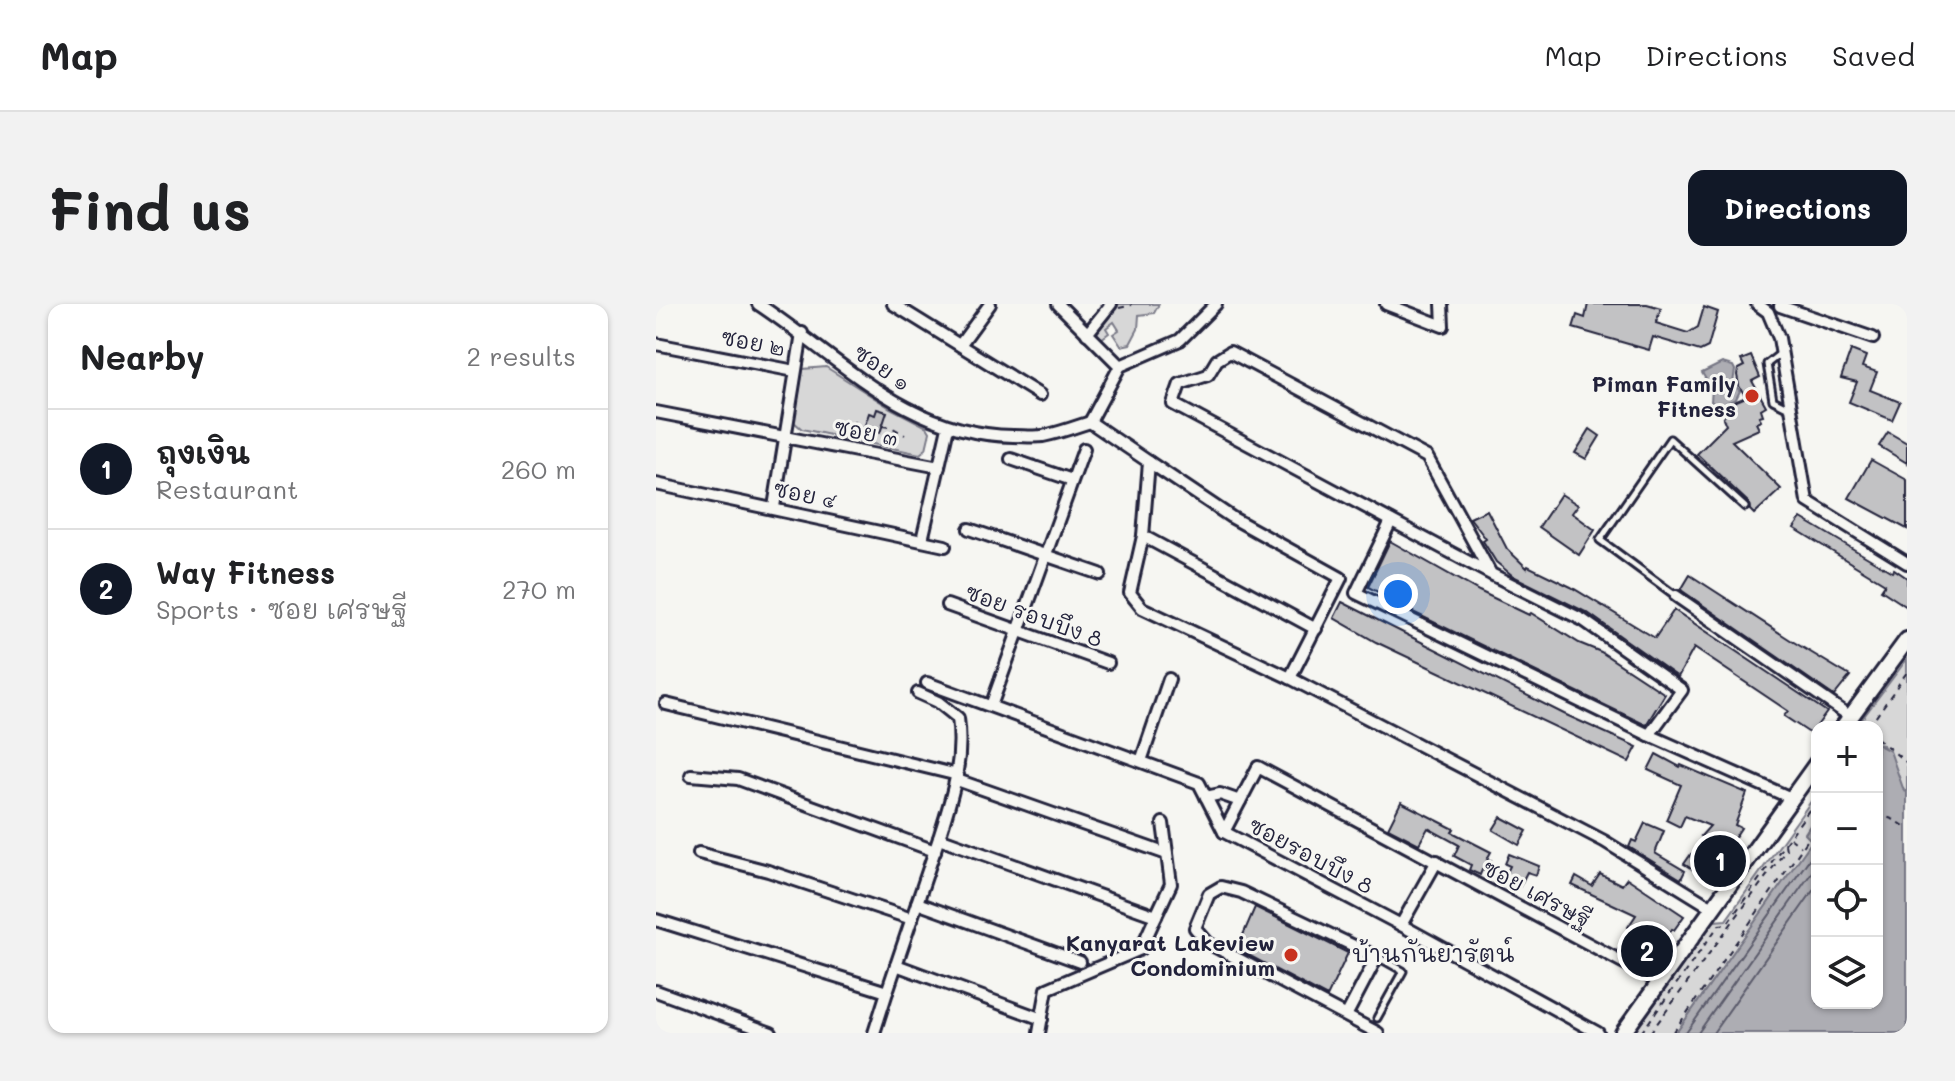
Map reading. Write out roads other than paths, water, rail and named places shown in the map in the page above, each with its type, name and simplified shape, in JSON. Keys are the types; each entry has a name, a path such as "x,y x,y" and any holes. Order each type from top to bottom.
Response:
{"street":[{"name":"ซอย ๑","path":"758,304 893,402 948,427 990,436 1041,436 1090,422"},
{"path":"893,304 1040,395"},
{"path":"960,345 990,304"},
{"path":"1058,304 1120,366"},
{"path":"1216,304 1180,340 1120,366 1090,422 1231,517 1341,578 1290,678"},
{"path":"1386,304 1443,326 1442,304"},
{"path":"1757,304 1768,312 1779,338 1807,501 1907,563"},
{"path":"1768,312 1780,305 1873,338"},
{"path":"1087,334 1113,307"},
{"path":"774,507 802,333"},
{"name":"ซอย ๒","path":"656,344 795,371"},
{"path":"1491,574 1427,457 1230,352 1217,360 1208,375 1180,384 1173,404 1491,574 1583,620 1682,690 1649,735"},
{"name":"ซอย ๓","path":"656,412 939,467"},
{"path":"922,540 948,427"},
{"path":"991,706 1084,449"},
{"path":"1011,459 1072,480"},
{"path":"1149,462 1143,536 1130,593 1142,608 1290,678 1604,841 1711,907"},
{"name":"ซอย ๔","path":"656,484 945,546"},
{"path":"1391,521 1356,593 1649,735 1791,798"},
{"path":"969,529 1100,574"},
{"path":"1143,536 1316,629"},
{"path":"1676,596 1846,721"},
{"name":"ซอย รอบบึง 8","path":"947,605 1108,663"},
{"path":"1848,721 1907,640"},
{"path":"1141,761 1169,679"},
{"name":"ซอยรอบบึง 8","path":"927,683 1199,783 1224,832 1598,1033"},
{"path":"874,1033 957,777 961,742 958,718 938,702 918,693"},
{"path":"666,704 957,777 1167,854"},
{"name":"ซอย เศรษฐี","path":"1240,801 1258,767 1660,982"},
{"path":"1623,1033 1811,771"},
{"path":"691,775 738,779 935,851"},
{"path":"1206,797 1220,794 1240,801 1224,832"},
{"path":"1039,1033 1047,989 1141,949 1171,884 1163,823"},
{"path":"939,838 1156,916"},
{"path":"699,853 768,871 912,919"},
{"path":"1401,925 1437,861"},
{"path":"1346,1016 1377,957 1277,907 1241,892 1221,887 1214,889 1205,900 1195,928 1203,940 1346,1016 1378,1033"},
{"path":"917,903 1080,962"},
{"path":"656,920 887,992"},
{"path":"896,965 1042,1019"},
{"path":"656,991 771,1033"}],"lane":[{"path":"1782,353 1767,364 1773,400 1792,409"},
{"path":"1676,596 1600,540 1670,439 1745,507"},
{"path":"1377,957 1403,971 1377,1018"}],"water":[{"path":"1722,363 1733,366 1733,383 1740,391 1736,399 1726,403 1726,410 1722,412 1711,401 1712,389 1702,373"},
{"path":"1883,747 1890,751 1907,792 1907,1033 1676,1033 1811,842 1811,1009 1883,1009"},
{"path":"1811,824 1811,840 1805,834"}],"place":[{"name":"Piman Family Fitness","path":"1752,396"},
{"name":"ถุงเงิน","path":"1720,861"},
{"name":"Way Fitness","path":"1647,951"},
{"name":"Kanyarat Lakeview Condominium","path":"1291,955"}],"district":[{"name":"บ้านกันยารัตน์","path":"1433,952"}]}
